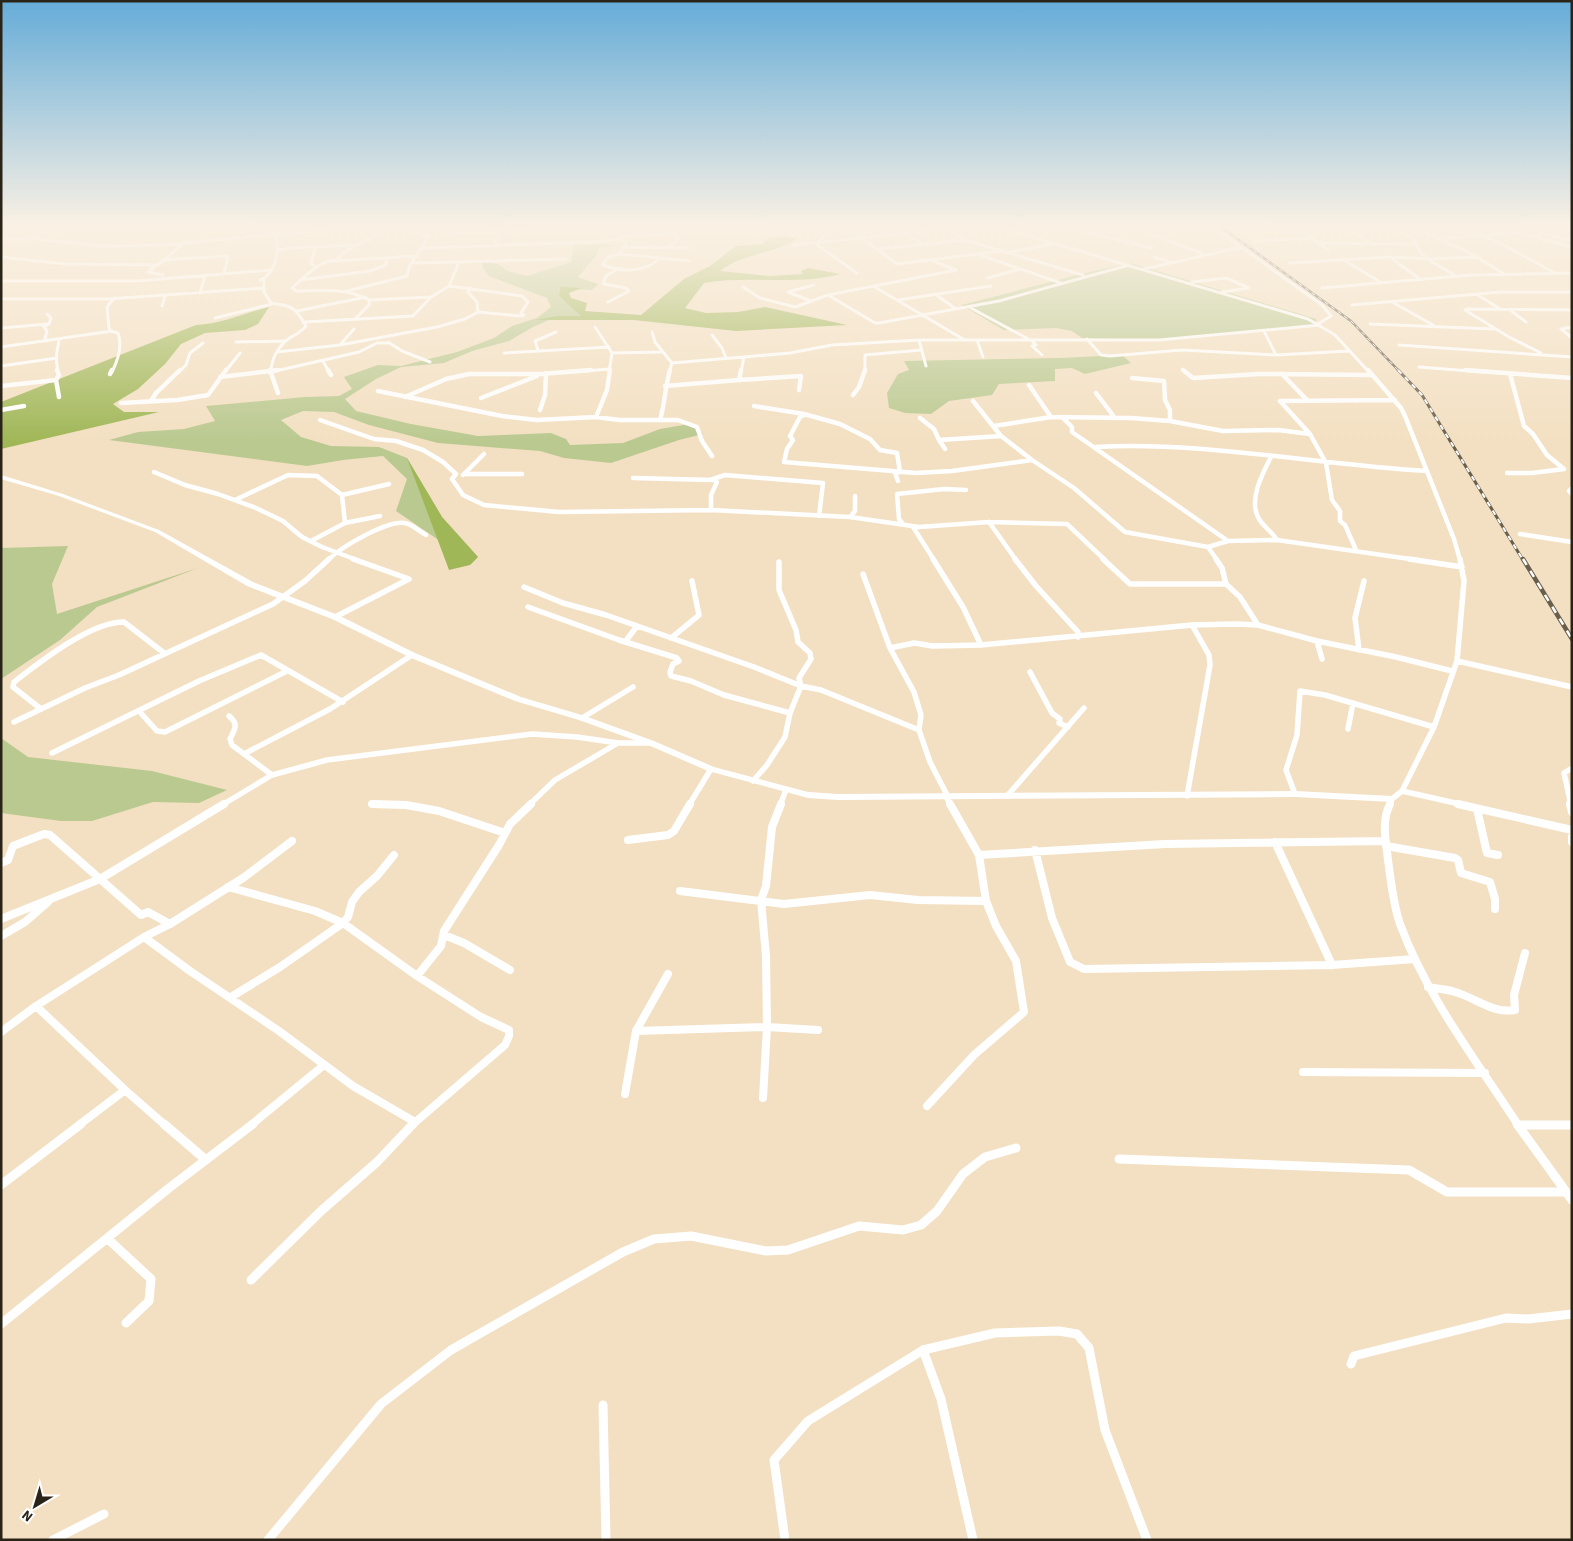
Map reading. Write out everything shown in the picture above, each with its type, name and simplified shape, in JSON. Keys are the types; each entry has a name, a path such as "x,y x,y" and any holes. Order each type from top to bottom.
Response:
{"main road":[{"path":"1,477 61,495 157,531 250,584 335,617 412,655 518,700 582,718 650,743 711,769 786,790 808,795 838,797 1295,794 1392,799"}],"street":[{"path":"112,331 110,331 107,307 113,299"},
{"path":"162,306 164,299"},
{"path":"269,299 272,304"},
{"path":"297,311 367,299 369,305 355,319"},
{"path":"305,323 413,316 429,299"},
{"path":"474,299 477,302 478,312"},
{"path":"277,352 340,345 455,322 478,312 522,316 524,315 521,313 528,302 525,299"},
{"path":"608,302 614,299"},
{"path":"763,299 788,307 798,307 818,299"},
{"path":"805,299 813,301"},
{"path":"835,299 877,323 970,307 1004,299"},
{"path":"898,300 905,299"},
{"path":"941,299 956,309"},
{"path":"1241,299 1302,317 1332,333 1395,400 1405,416 1428,472 1462,566 1463,607 1457,661 1452,671 1448,691 1434,727 1402,791 1392,799 1385,820 1386,843 1397,912 1428,987 1518,1125 1572,1200"},
{"path":"672,363 790,353 832,345 919,340 1143,340 1264,331 1320,325 1331,316 1322,305 1313,299"},
{"path":"1352,305 1425,299"},
{"path":"1487,299 1500,309"},
{"path":"898,300 964,340"},
{"path":"1392,302 1436,327"},
{"path":"216,318 272,304 288,305 297,311 305,323"},
{"path":"970,307 1029,340 1036,345 1032,346 1042,355"},
{"path":"1546,355 1494,329 1465,310 1572,310"},
{"path":"1510,310 1526,322"},
{"path":"47,314 51,318 49,324 44,327 47,331 45,338 47,341"},
{"path":"236,342 285,341 299,334 305,323"},
{"path":"1,328 49,324"},
{"path":"1370,324 1494,329"},
{"path":"595,327 612,352 607,390 596,417"},
{"path":"1572,327 1561,329 1572,338"},
{"path":"340,345 354,329"},
{"path":"1,347 112,331 118,333 121,338 116,366 110,374"},
{"path":"1264,331 1276,355"},
{"path":"538,350 535,341 556,332"},
{"path":"652,332 661,352 672,363"},
{"path":"712,335 722,348 726,358"},
{"path":"381,336 402,351 430,362"},
{"path":"1087,339 1102,355 1191,350 1276,355 1348,350"},
{"path":"59,340 56,348 56,370 59,375 56,380 59,397"},
{"path":"919,340 926,366"},
{"path":"977,340 983,357"},
{"path":"1143,340 1154,352"},
{"path":"278,393 272,382 270,364 285,341"},
{"path":"151,401 156,393 186,365 190,352 203,343"},
{"path":"220,378 270,372 323,361 367,349 377,343 390,343"},
{"path":"1399,345 1572,357"},
{"path":"504,353 538,350 577,351 609,347"},
{"path":"853,395 859,388 865,373 864,355 922,350"},
{"path":"612,352 661,352"},
{"path":"121,403 177,400 211,393 212,388 240,353"},
{"path":"739,380 744,357"},
{"path":"1,366 57,358"},
{"path":"323,361 332,375"},
{"path":"660,420 665,404 665,386 672,363"},
{"path":"1419,366 1572,378"},
{"path":"481,398 541,374 609,369"},
{"path":"1183,370 1193,378 1259,374 1372,375"},
{"path":"540,410 545,395 546,373"},
{"path":"405,397 446,379 469,374 541,374"},
{"path":"1282,374 1307,401"},
{"path":"1510,374 1524,426 1533,434 1547,455 1564,469"},
{"path":"665,386 801,376 799,390"},
{"path":"1132,378 1164,381 1164,398 1165,404 1170,410 1170,421"},
{"path":"1,386 56,380"},
{"path":"1029,385 1051,418"},
{"path":"378,391 502,416 536,420 596,417 619,420 678,420 697,427 702,441 712,456"},
{"path":"1096,393 1115,418"},
{"path":"1356,550 1345,525 1340,521 1340,511 1332,500 1326,463 1310,434 1280,401 1395,400"},
{"path":"973,401 1001,436 1032,460 1074,488 1125,532 1208,547 1228,541 1277,540 1462,566"},
{"path":"1,410 24,406"},
{"path":"754,406 804,415 839,424 862,434 874,442 880,450 897,453 900,472"},
{"path":"804,415 792,430 790,436 793,440 787,449 784,462 900,472 952,471 1032,460"},
{"path":"920,418 934,429 945,449"},
{"path":"994,426 1051,418 1115,418 1170,421 1223,432 1278,430 1310,434"},
{"path":"1063,418 1072,427 1072,432 1096,447 1122,468 1178,503 1228,541"},
{"path":"320,420 374,439 396,441 423,450 443,462 456,474 452,479"},
{"path":"939,440 1001,436"},
{"path":"1096,447 1138,446 1228,452 1271,458 1428,472"},
{"path":"465,474 484,454"},
{"path":"1271,458 1258,480 1258,491 1254,501 1258,508 1256,514 1273,532 1277,540"},
{"path":"1507,473 1532,473 1572,468"},
{"path":"154,472 185,485 235,500 283,521 302,537 336,552 409,579 335,617"},
{"path":"898,481 895,473 900,472"},
{"path":"452,479 465,474 522,474"},
{"path":"235,500 288,475 317,476 342,495 346,524"},
{"path":"710,480 725,476 823,483 819,516"},
{"path":"633,478 710,480 717,482 710,496 710,510"},
{"path":"452,479 460,487 460,491 468,498 490,506 559,512 710,510 850,517 913,527 989,522 1067,524 1130,584 1226,584"},
{"path":"342,495 389,484"},
{"path":"1572,488 1569,491 1572,494"},
{"path":"903,524 899,519 897,494 944,489 966,490"},
{"path":"850,517 855,511 855,496"},
{"path":"311,541 346,524 380,516"},
{"path":"989,522 1036,586 1078,632 1078,636"},
{"path":"14,722 284,597 305,582 336,552 388,525 406,523 426,535"},
{"path":"913,527 963,607 981,645"},
{"path":"1520,534 1572,542"},
{"path":"1208,547 1222,568 1226,584 1240,597 1258,625"},
{"path":"753,781 767,765 785,737 790,713 801,686 799,678 811,659 810,652 798,642 796,630 779,590 779,562"},
{"path":"863,574 890,648 914,692 921,715 919,730 930,762 979,855 986,901 996,926 1016,961 1024,1012 974,1055 927,1106"},
{"path":"671,638 699,615 692,581"},
{"path":"1359,650 1355,618 1364,581"},
{"path":"524,587 563,603 637,626 754,667 801,686 821,690 919,730"},
{"path":"528,607 625,642 677,658 678,661 673,664 670,672 672,676 691,681 724,695 790,713"},
{"path":"41,709 13,687 14,682 44,658 86,634 116,622 124,622 164,653"},
{"path":"1188,796 1210,665 1209,655 1192,625"},
{"path":"890,648 914,644 933,646 981,645 1192,625 1258,625 1317,641 1396,656 1452,671"},
{"path":"625,642 637,626"},
{"path":"1317,641 1322,659"},
{"path":"52,753 199,681 261,655 343,702"},
{"path":"244,754 288,733 343,702 412,655"},
{"path":"1457,661 1572,687"},
{"path":"138,711 158,731 165,732 287,671"},
{"path":"1030,672 1052,713 1060,719 1060,723 1068,727"},
{"path":"582,718 633,687"},
{"path":"1295,794 1286,770 1296,735 1300,691 1325,695 1434,727"},
{"path":"1348,729 1353,703"},
{"path":"1008,796 1084,708"},
{"path":"229,716 236,721 236,726 230,739 232,745 272,775"},
{"path":"1,919 100,879 272,775 327,760 532,734 577,737 618,743 650,743"},
{"path":"417,976 441,946 444,931 510,824 555,780 618,743"},
{"path":"1572,768 1564,774 1572,812"},
{"path":"628,840 668,835 674,831 711,769"},
{"path":"763,1098 767,1027 766,956 761,900 766,886 772,827 786,790"},
{"path":"1402,791 1572,830"},
{"path":"372,804 412,805 460,817 489,830 505,833"},
{"path":"1477,809 1487,853 1498,855"},
{"path":"1,863 8,860 13,846 44,834 50,835 141,914 148,912 170,924"},
{"path":"1572,837 1572,842"},
{"path":"1,1032 36,1006 144,937 170,924 228,887 292,841"},
{"path":"979,855 1035,850 1165,844 1275,842 1386,843 1455,858 1458,860 1461,873 1484,878 1490,882 1495,899 1495,908"},
{"path":"1275,842 1332,964"},
{"path":"1035,850 1052,918 1070,962 1076,967 1084,969 1332,964 1415,959"},
{"path":"231,997 280,967 343,923 348,917 352,902 359,892 377,876 394,855"},
{"path":"228,887 316,911 343,923 417,976 481,1017 509,1030 509,1036 505,1045 415,1122 377,1162 321,1211 251,1280"},
{"path":"680,891 790,904 797,904 800,901 870,895 918,900 986,901"},
{"path":"1,936 25,922 51,899"},
{"path":"444,935 464,943 510,970"},
{"path":"144,937 190,971 231,997 353,1086 415,1122"},
{"path":"1428,987 1457,992 1492,1008 1509,1012 1515,1010 1514,995 1525,952"},
{"path":"625,1094 636,1031 668,974"},
{"path":"36,1006 125,1090 206,1160"},
{"path":"636,1031 767,1027 818,1030"},
{"path":"1,1324 222,1149 324,1065"},
{"path":"1303,1072 1485,1073"},
{"path":"1,1185 125,1090"},
{"path":"1518,1125 1572,1125"},
{"path":"268,1540 381,1404 451,1350 623,1252 654,1239 691,1236 766,1251 788,1250 859,1226 903,1230 921,1225 937,1211 963,1174 985,1157 1016,1148"},
{"path":"1119,1159 1409,1170 1447,1192 1565,1192"},
{"path":"108,1239 151,1279 149,1301 126,1324"},
{"path":"1351,1364 1354,1356 1360,1353 1392,1347 1506,1318 1528,1319 1572,1314"},
{"path":"785,1540 774,1460 808,1421 923,1350 995,1333 1059,1331 1077,1334 1089,1348 1105,1430 1147,1540"},
{"path":"923,1350 941,1399 972,1540"},
{"path":"603,1405 606,1540"},
{"path":"53,1540 104,1514"}],"green space":[{"path":"547,299 562,299 582,316 558,316 533,327 509,341 472,351 444,363 401,367 376,379 345,399 356,411 411,424 478,436 551,433 566,439 570,445 623,443 660,429 689,424 703,434 611,463 564,458 540,451 438,443 369,425 334,412 303,411 281,420 301,437 331,446 379,447 407,458 442,517 478,557 470,565 440,541 396,511 407,479 383,456 307,466 109,440 138,432 184,429 215,421 206,406 305,397 339,396 352,389 344,377 378,365 401,366 457,352 494,338 512,326 537,318 551,307"},
{"path":"562,299 574,299 587,303 585,311 641,315 660,299 692,299 685,308 706,313 738,312 765,307 847,325 736,331 634,320 535,320 558,316 581,316"},
{"path":"984,299 1250,299 1316,319 1316,326 1148,340 1082,338 1072,331 1056,328 1004,330 961,305"},
{"path":"269,307 258,324 245,330 205,333 181,344 165,364 138,389 113,404 124,412 159,412 1,449 1,402 196,325 224,320"},
{"path":"1122,355 1131,363 1085,374 1072,368 1055,369 1055,381 999,384 992,395 949,401 931,414 905,413 889,408 887,393 898,374 909,370 904,361"},
{"path":"407,458 442,517 478,557 470,565 449,570"},
{"path":"68,546 52,584 57,614 198,568 97,607 60,640 1,679 1,548"},
{"path":"1,738 28,757 152,771 227,790 199,803 153,802 92,821 61,821 1,813"}],"railway":[{"path":"1320,299 1351,321 1400,372"},
{"path":"1398,370 1422,395 1523,560"},
{"path":"1523,559 1572,639"}]}
